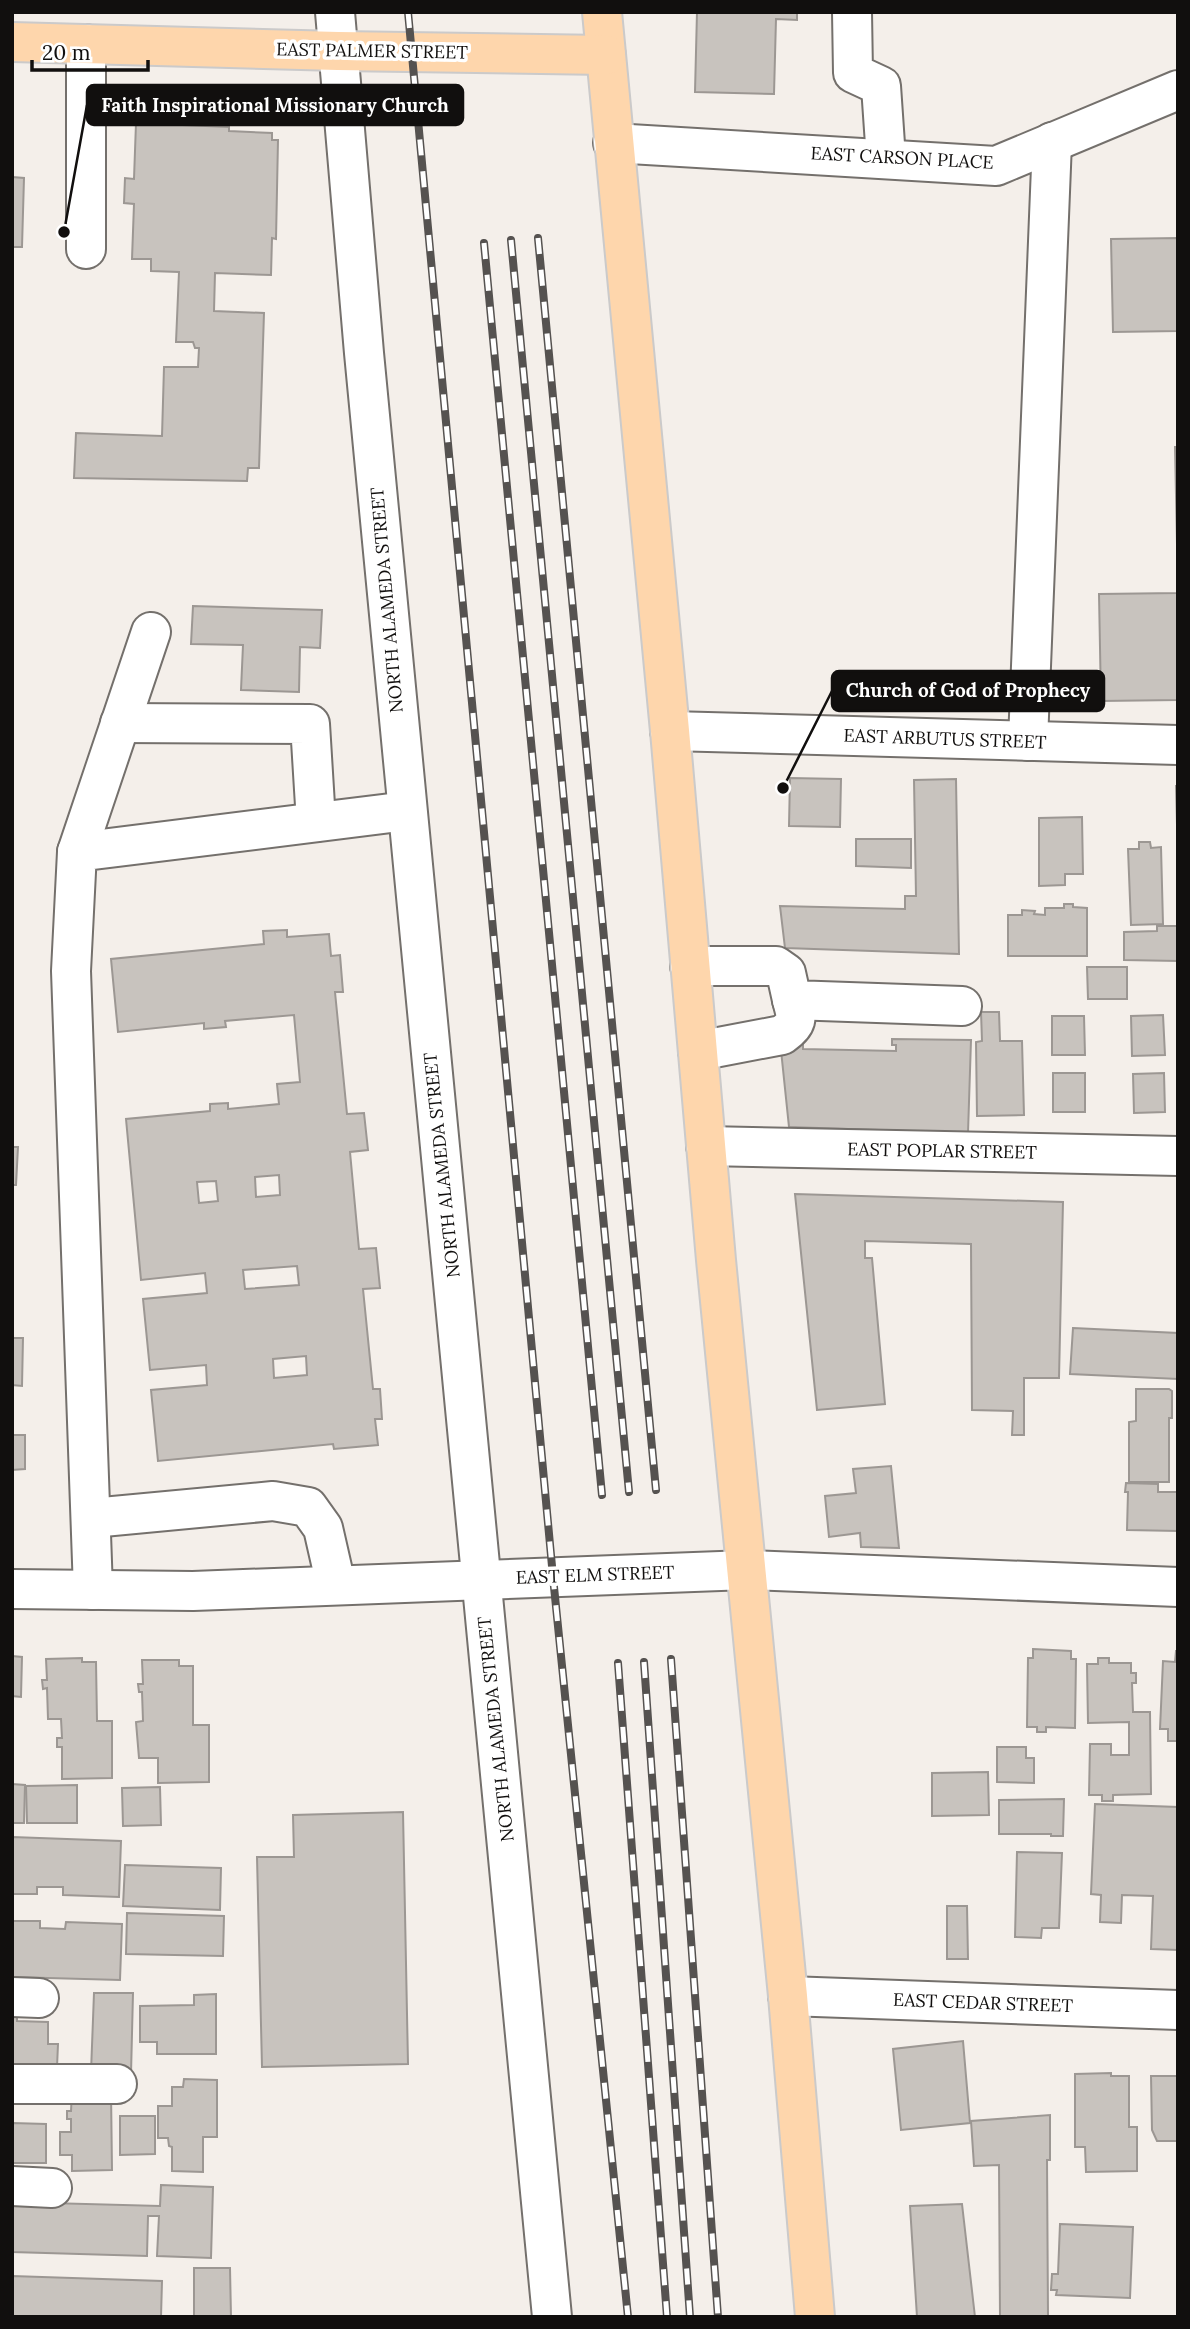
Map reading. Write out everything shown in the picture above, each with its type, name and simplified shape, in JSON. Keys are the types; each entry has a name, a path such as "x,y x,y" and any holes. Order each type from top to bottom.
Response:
{"main road":[{"path":"602,12 706,1146 788,1996 815,2317"},
{"name":"EAST PALMER STREET","path":"12,42 606,55"}],"street":[{"name":"NORTH ALAMEDA STREET","path":"335,12 365,367 552,2317"},
{"path":"852,12 853,73 881,86 886,159"},
{"path":"86,44 86,248"},
{"name":"EAST CARSON PLACE","path":"613,143 996,166 1178,90"},
{"path":"1028,741 1052,142"},
{"path":"93,1590 71,971 76,852 151,632"},
{"path":"120,723 310,724 316,822"},
{"name":"EAST ARBUTUS STREET","path":"670,731 1178,746"},
{"path":"76,852 407,811"},
{"path":"690,965 776,966 786,973 797,1020 793,1028 782,1035 698,1051"},
{"path":"792,1000 961,1006"},
{"name":"EAST POPLAR STREET","path":"706,1146 1178,1156"},
{"path":"92,1518 273,1501 308,1507 323,1528 336,1585"},
{"name":"EAST ELM STREET","path":"12,1588 193,1591 747,1570 1178,1587"},
{"name":"EAST CEDAR STREET","path":"788,1996 1178,2010"},
{"path":"12,2084 117,2084"},
{"path":"12,2186 52,2188"}],"building":[{"path":"697,12 797,12 797,20 776,19 774,94 695,92"},
{"path":"136,123 229,127 229,131 272,133 272,140 278,140 276,239 272,238 271,275 215,273 214,311 264,313 259,468 248,468 247,481 74,478 76,433 162,436 164,367 198,367 199,348 195,348 193,342 176,342 179,272 151,271 151,259 132,259 134,204 124,203 125,178 134,179"},
{"path":"12,177 24,178 22,247 12,247"},
{"path":"1178,238 1178,331 1113,332 1111,239"},
{"path":"1175,447 1178,447 1178,593"},
{"path":"1178,593 1178,700 1101,701 1099,594"},
{"path":"193,606 322,610 320,648 300,647 299,692 241,690 243,645 191,644"},
{"path":"790,778 841,779 840,827 789,826"},
{"path":"956,779 959,954 785,948 780,906 905,909 905,896 916,896 914,780"},
{"path":"1176,786 1178,786 1178,863"},
{"path":"1082,817 1083,874 1065,874 1065,885 1039,886 1039,818"},
{"path":"856,839 911,839 911,868 856,866"},
{"path":"1139,842 1150,842 1151,848 1161,847 1163,924 1131,925 1128,849 1139,849"},
{"path":"1064,904 1087,908 1087,956 1008,956 1008,915 1022,915 1022,910 1045,915 1045,908 1064,908"},
{"path":"1157,926 1178,926 1178,961 1124,960 1124,932 1157,931"},
{"path":"287,930 287,937 329,934 331,956 340,955 343,992 335,992 347,1114 364,1113 368,1150 350,1152 359,1249 376,1248 380,1288 363,1289 373,1389 380,1389 382,1419 375,1419 378,1445 334,1449 333,1444 158,1461 151,1390 207,1385 206,1365 150,1370 143,1299 207,1293 205,1273 141,1280 126,1119 210,1111 210,1104 228,1103 228,1109 279,1104 277,1084 300,1082 294,1015 225,1021 226,1027 204,1029 204,1023 118,1032 111,959 264,944 263,931","holes":["279,1175 280,1195 256,1197 255,1177","216,1181 218,1201 199,1203 197,1182","297,1266 299,1285 245,1289 243,1270","306,1356 307,1375 274,1378 273,1359"]},
{"path":"1087,967 1127,967 1127,999 1088,999"},
{"path":"981,1012 999,1012 1000,1041 1022,1041 1024,1115 977,1116 976,1042 982,1041"},
{"path":"1163,1015 1165,1055 1132,1056 1131,1016"},
{"path":"1052,1016 1084,1016 1085,1055 1052,1055"},
{"path":"892,1039 971,1040 968,1133 789,1127 781,1050 786,1045 803,1045 803,1049 896,1051"},
{"path":"1053,1073 1085,1073 1085,1112 1053,1112"},
{"path":"1164,1073 1165,1112 1134,1113 1133,1074"},
{"path":"12,1147 18,1147 16,1185 12,1185"},
{"path":"795,1194 1063,1202 1059,1378 1024,1378 1024,1435 1012,1435 1013,1411 972,1410 971,1244 865,1241 865,1258 872,1258 885,1404 817,1410"},
{"path":"1073,1328 1178,1333 1178,1379 1070,1374"},
{"path":"12,1338 23,1338 22,1386 12,1385"},
{"path":"1136,1389 1172,1391 1172,1418 1169,1418 1169,1482 1129,1482 1129,1422 1136,1421"},
{"path":"12,1435 25,1435 25,1469 12,1470"},
{"path":"891,1466 899,1548 861,1547 860,1533 829,1537 825,1496 856,1493 853,1469"},
{"path":"1126,1483 1158,1484 1158,1492 1178,1492 1178,1531 1127,1530"},
{"path":"1033,1649 1071,1651 1071,1659 1076,1659 1075,1728 1046,1727 1046,1732 1037,1732 1037,1727 1027,1727 1028,1658 1033,1658"},
{"path":"1176,1651 1178,1741 1168,1741 1168,1729 1160,1729 1163,1661 1175,1662"},
{"path":"12,1656 22,1657 21,1697 12,1696"},
{"path":"82,1658 82,1662 96,1662 97,1721 112,1721 112,1778 62,1779 62,1747 57,1747 57,1738 62,1738 61,1719 48,1719 47,1688 43,1689 42,1680 47,1680 46,1659"},
{"path":"1098,1658 1109,1658 1109,1663 1131,1663 1131,1673 1136,1673 1136,1683 1132,1683 1133,1712 1150,1712 1151,1794 1113,1795 1113,1801 1102,1801 1102,1795 1089,1795 1090,1744 1111,1744 1111,1755 1129,1755 1129,1722 1088,1723 1087,1664 1098,1664"},
{"path":"142,1660 179,1660 179,1666 193,1666 193,1725 209,1725 209,1782 158,1783 158,1758 139,1758 136,1722 143,1721 142,1692 139,1692 138,1684 143,1684"},
{"path":"997,1747 1026,1747 1026,1758 1034,1758 1034,1783 997,1782"},
{"path":"988,1772 989,1815 932,1816 932,1773"},
{"path":"12,1784 25,1785 24,1823 12,1823"},
{"path":"77,1785 77,1823 27,1823 26,1786"},
{"path":"160,1787 161,1825 123,1826 122,1788"},
{"path":"1064,1799 1063,1836 999,1834 999,1800"},
{"path":"1095,1804 1178,1807 1178,1950 1151,1949 1153,1896 1122,1895 1121,1923 1100,1922 1101,1895 1091,1894"},
{"path":"403,1812 408,2064 262,2067 257,1857 294,1857 293,1815"},
{"path":"12,1837 121,1841 119,1897 63,1895 63,1887 37,1887 37,1894 12,1894"},
{"path":"1017,1852 1062,1853 1059,1928 1042,1928 1041,1938 1015,1937"},
{"path":"125,1865 221,1868 220,1910 123,1906"},
{"path":"947,1906 967,1906 968,1959 947,1959"},
{"path":"127,1913 224,1916 223,1956 126,1954"},
{"path":"12,1921 40,1921 40,1928 65,1929 66,1922 122,1924 120,1980 12,1977"},
{"path":"94,1993 133,1993 131,2074 91,2072"},
{"path":"216,1994 216,2054 157,2054 157,2042 140,2042 140,2006 194,2005 194,1995"},
{"path":"12,2015 17,2015 17,2021 48,2022 48,2044 58,2044 57,2067 12,2066"},
{"path":"963,2041 970,2123 901,2130 893,2049"},
{"path":"1111,2073 1111,2076 1129,2076 1129,2127 1137,2127 1137,2171 1086,2172 1085,2147 1075,2147 1075,2074"},
{"path":"1151,2076 1178,2076 1178,2141 1157,2141 1152,2130"},
{"path":"184,2079 217,2080 217,2137 203,2137 203,2172 172,2171 172,2147 169,2146 168,2138 158,2138 158,2106 172,2106 172,2087 183,2087"},
{"path":"72,2091 111,2091 112,2170 72,2171 72,2155 60,2155 60,2132 71,2132 71,2119 67,2119 67,2111 71,2111"},
{"path":"1050,2115 1050,2160 1047,2160 1048,2317 1000,2317 999,2165 974,2166 971,2121"},
{"path":"120,2116 155,2116 155,2154 120,2155"},
{"path":"12,2123 46,2124 46,2163 12,2163"},
{"path":"161,2185 213,2187 211,2258 157,2256 159,2216 148,2216 147,2256 12,2252 12,2202 160,2206"},
{"path":"962,2204 975,2317 917,2317 910,2206"},
{"path":"1060,2224 1133,2227 1130,2298 1056,2295 1057,2290 1051,2290 1052,2274 1058,2274"},
{"path":"194,2268 230,2268 231,2317 194,2317"},
{"path":"12,2276 162,2281 161,2317 12,2317"}],"railway":[{"path":"408,12 553,1577 628,2317"},
{"path":"538,238 656,1490"},
{"path":"511,240 629,1492"},
{"path":"484,243 602,1495"},
{"path":"671,1659 718,2317"},
{"path":"644,1662 690,2317"},
{"path":"618,1663 667,2317"}],"place":[{"name":"Faith Inspirational Missionary Church","path":"64,232"},
{"name":"Church of God of Prophecy","path":"783,788"}]}
